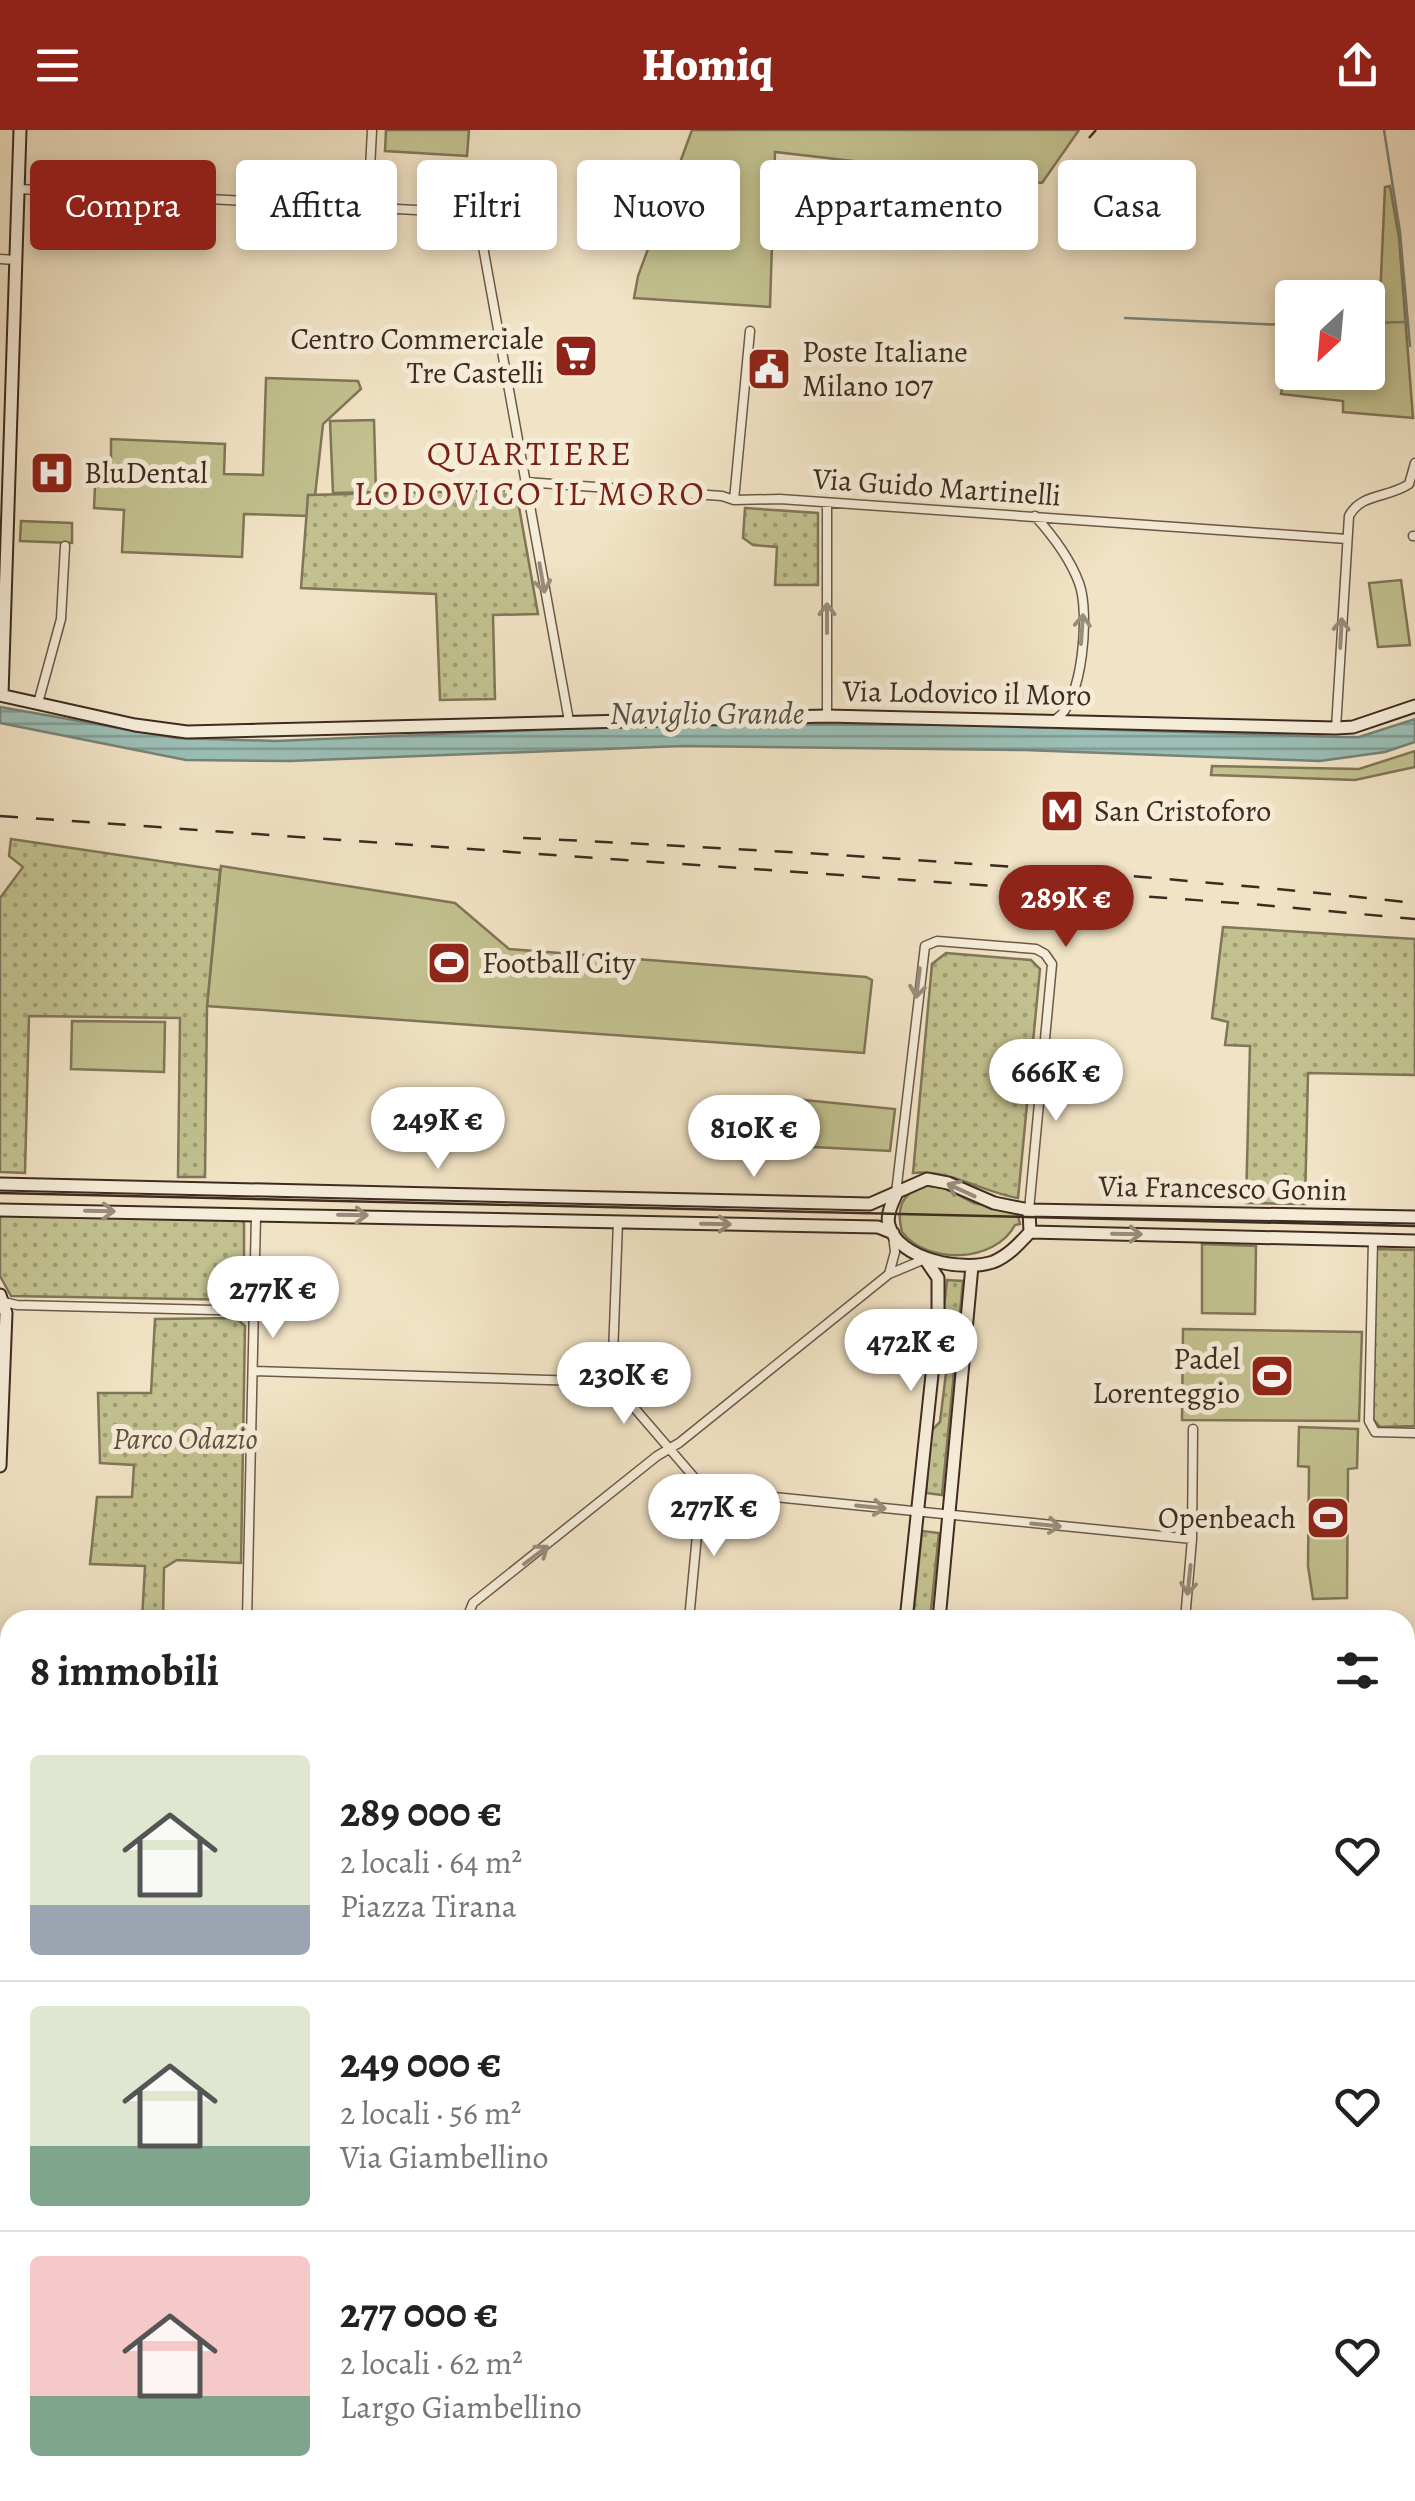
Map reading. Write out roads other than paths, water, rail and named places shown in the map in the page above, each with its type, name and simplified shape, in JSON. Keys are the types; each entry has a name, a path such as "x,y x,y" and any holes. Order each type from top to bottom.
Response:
{"street":[{"path":"1,695 6,398 20,130"},
{"path":"370,160 372,130"},
{"path":"19,189 236,201"},
{"path":"397,209 454,212 474,225 482,241 569,721"},
{"path":"0,259 16,260"},
{"path":"734,500 750,330"},
{"path":"1336,728 1349,516 1354,506 1409,484 1415,463"},
{"name":"Via Guido Martinelli","path":"525,482 734,500 1347,538"},
{"path":"827,503 827,716"},
{"path":"1035,516 1073,570 1084,602 1072,715"},
{"path":"38,703 61,619 64,546"},
{"name":"Via Lodovico il Moro","path":"1,695 187,732 827,716 1056,719 1072,715 1336,728 1415,706"},
{"path":"471,1610 474,1603 889,1274 925,1259 972,1266 1004,1256 1030,1232 1052,964 1045,954 937,941 925,946 896,1194 888,1217 895,1252 889,1274"},
{"name":"Via Francesco Gonin","path":"0,1184 870,1204 918,1181 938,1180 984,1200 1029,1210 1415,1217"},
{"path":"0,1210 618,1221 881,1228 893,1233 925,1259 938,1278 938,1318 907,1610"},
{"path":"247,1610 256,1213"},
{"path":"618,1221 612,1382 705,1490 1192,1540"},
{"name":"Via Francesco Gonin","path":"1030,1232 1415,1241"},
{"name":"Via Francesco Gonin","path":"1373,1240 1369,1421 1376,1432 1415,1433"},
{"path":"940,1610 972,1266"},
{"path":"2,1298 17,1305 254,1311"},
{"path":"0,1466 6,1313 2,1298"},
{"path":"254,1371 612,1382"},
{"path":"1186,1610 1192,1540 1193,1429"},
{"path":"690,1610 700,1503 705,1490"}],"water":[{"path":"0,707 176,738 276,741 678,724 963,725 1359,737 1415,719 1415,742 1385,752 1320,761 1024,750 683,746 290,761 186,760 0,723"}],"waterway":[{"path":"1384,130 1400,232 1410,346"},
{"path":"1125,318 1275,325"},
{"path":"1385,323 1406,322"}],"tram line":[{"path":"0,1193 1415,1226"}],"railway":[{"path":"1089,138 1096,130"},
{"path":"0,816 1251,904 1415,919"},
{"path":"523,838 969,864 1415,903"}],"place":[{"name":"Centro Commerciale Tre Castelli","path":"576,356"},
{"name":"Poste Italiane Milano 107","path":"769,369"},
{"name":"BluDental","path":"52,473"},
{"name":"San Cristoforo","path":"1062,811"},
{"name":"Football City","path":"449,963"},
{"name":"Padel Lorenteggio","path":"1272,1376"},
{"name":"Openbeach","path":"1328,1518"}],"district":[{"name":"QUARTIERE LODOVICO IL MORO","path":"530,473"}],"water label":[{"name":"Naviglio Grande","path":"707,713"}],"park label":[{"name":"Parco Odazio","path":"185,1439"}]}
